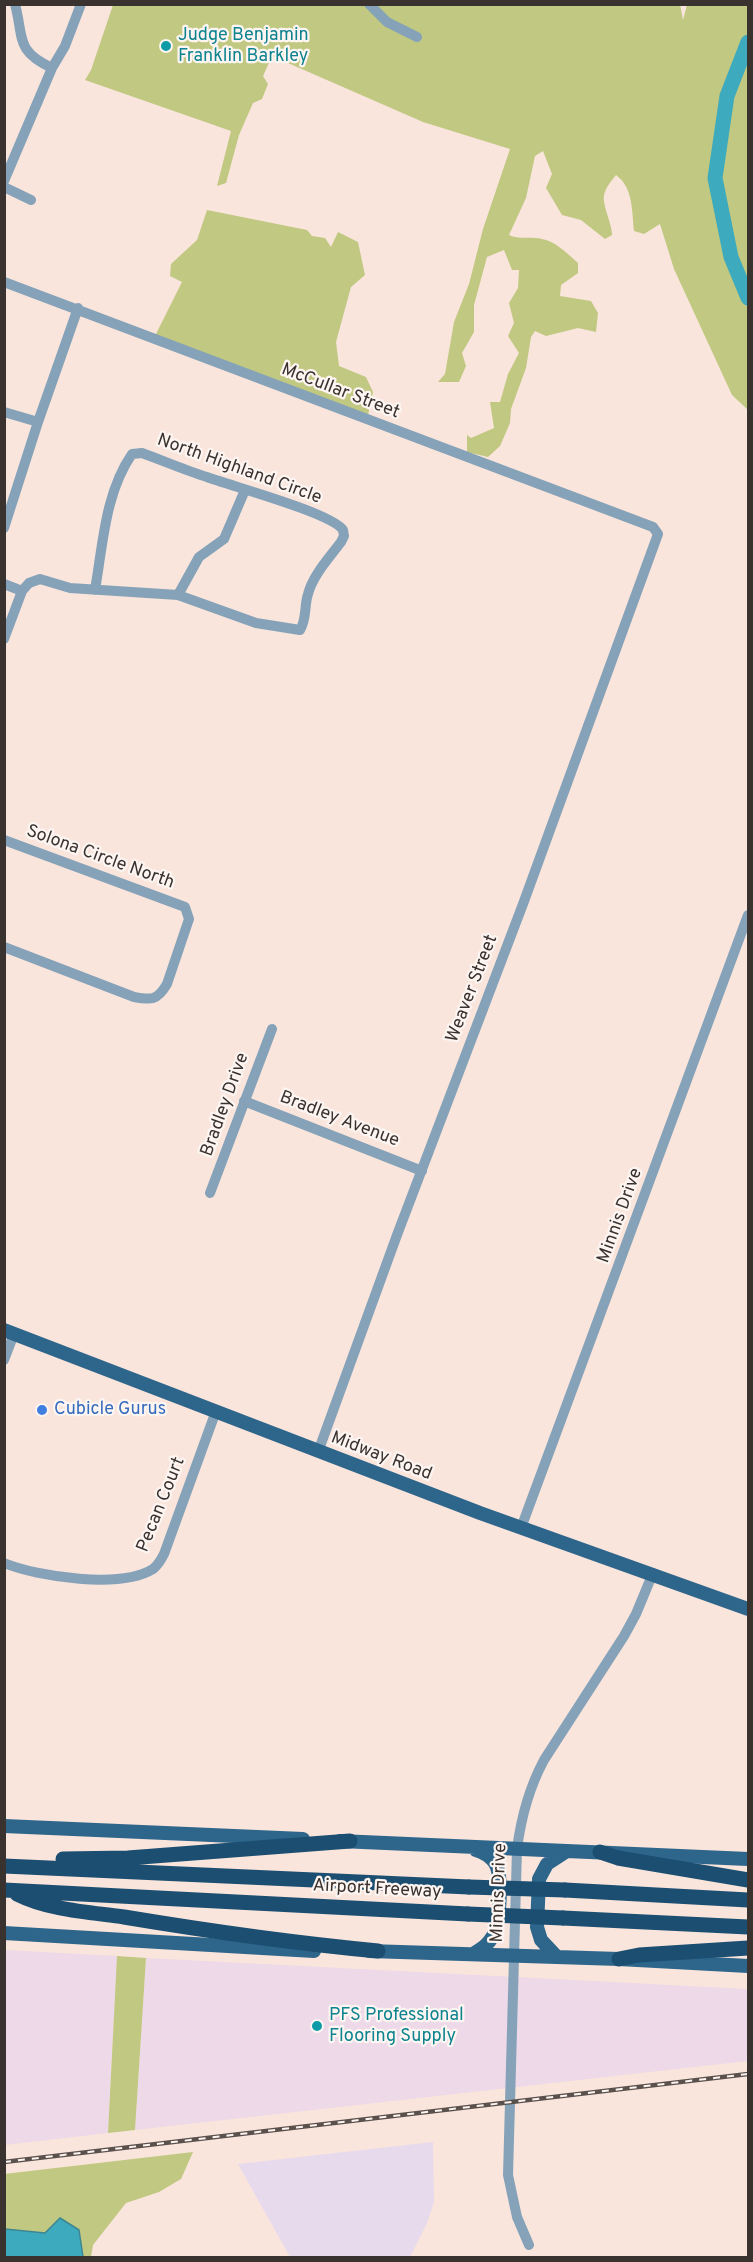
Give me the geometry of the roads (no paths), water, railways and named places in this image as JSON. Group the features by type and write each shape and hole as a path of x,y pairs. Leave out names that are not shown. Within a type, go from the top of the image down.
{"highway":[{"path":"4,1856 74,1859 128,1857 288,1848 350,1841"},
{"path":"600,1852 618,1858 748,1880"},
{"name":"Airport Freeway","path":"4,1866 748,1900"},
{"path":"7,1890 35,1903 57,1907 305,1943 378,1951"},
{"name":"Airport Freeway","path":"7,1890 748,1927"},
{"path":"620,1959 639,1954 748,1948"}],"main road":[{"name":"Midway Road","path":"9,1332 318,1452 748,1609"},
{"path":"4,1826 748,1859"},
{"path":"468,1846 490,1857 495,1863 500,1878 495,1934 487,1945 472,1954"},
{"path":"557,1957 541,1940 537,1927 539,1879 547,1864 567,1851"},
{"path":"4,1933 319,1951 620,1959 748,1966"}],"street":[{"path":"15,4 23,46 28,55 52,68"},
{"path":"4,181 52,68 65,46 81,4"},
{"path":"369,4 387,22 417,37"},
{"path":"4,187 31,200"},
{"name":"McCullar Street","path":"4,282 78,308 334,408 596,504 653,527 658,537"},
{"path":"4,528 78,308"},
{"path":"4,412 38,422"},
{"name":"North Highland Circle","path":"95,590 111,499 122,468 132,454 142,453 298,508 340,526 344,536 314,580 307,595 304,624 300,630 256,623 178,595"},
{"path":"4,639 22,591 29,583 40,579 70,588 178,595 199,557 224,539 246,490"},
{"name":"Weaver Street","path":"318,1452 658,537"},
{"path":"4,584 22,591"},
{"name":"Solona Circle North","path":"4,840 185,907 189,919 167,984 161,994 152,999 134,997 4,947"},
{"name":"Minnis Drive","path":"521,1528 748,915"},
{"name":"Bradley Drive","path":"210,1193 272,1029"},
{"name":"Bradley Avenue","path":"244,1101 422,1171"},
{"path":"4,1360 9,1332"},
{"name":"Pecan Court","path":"4,1563 48,1576 95,1580 140,1575 153,1569 164,1554 216,1411"},
{"name":"Minnis Drive","path":"529,2245 517,2217 508,2175 517,1849 520,1826 534,1779 624,1636 653,1573"}],"water":[{"path":"60,2218 79,2230 83,2257 5,2257 5,2229 45,2233"}],"waterway":[{"path":"748,42 727,96 715,178 731,257 748,298"}],"railway":[{"path":"4,2162 748,2074"}],"place":[{"name":"Judge Benjamin Franklin Barkley","path":"166,46"},
{"name":"Cubicle Gurus","path":"42,1410"},
{"name":"PFS Professional Flooring Supply","path":"317,2026"}]}
